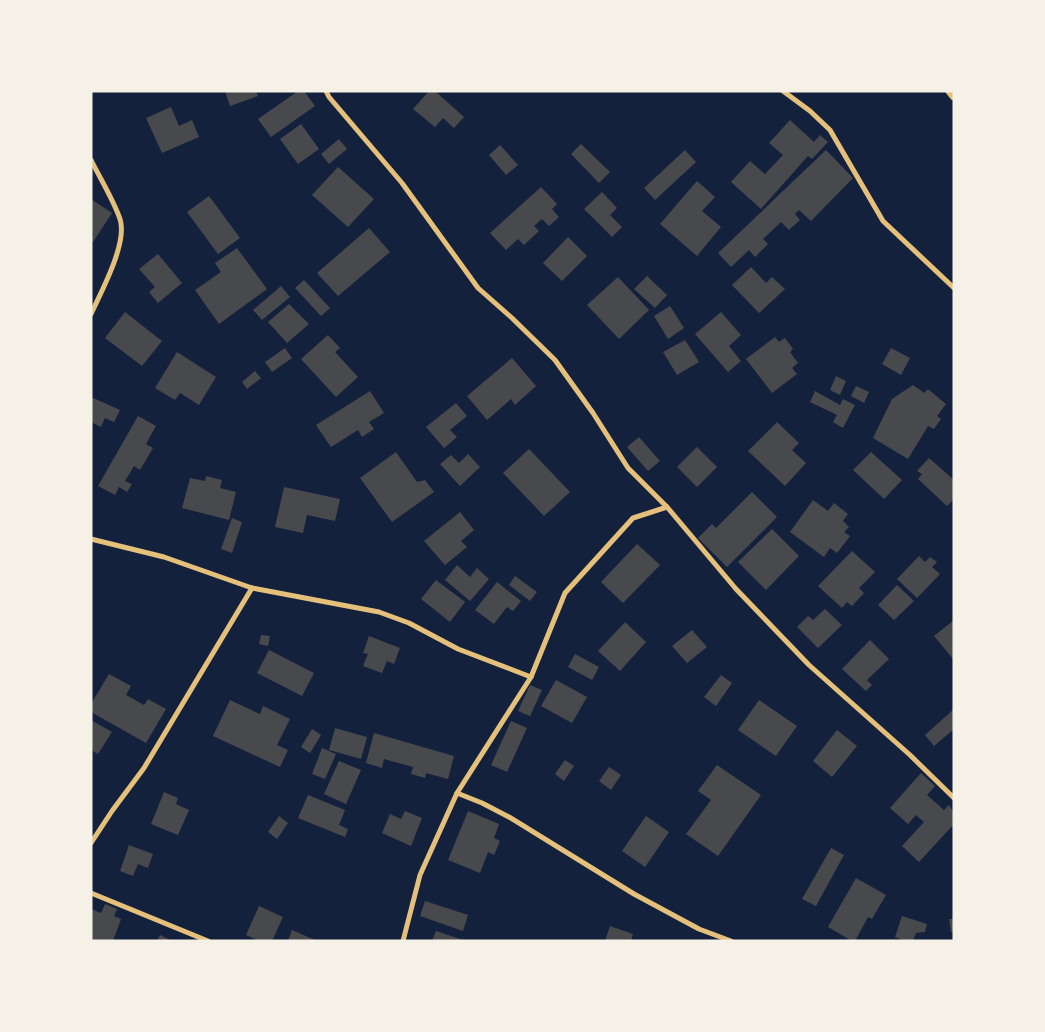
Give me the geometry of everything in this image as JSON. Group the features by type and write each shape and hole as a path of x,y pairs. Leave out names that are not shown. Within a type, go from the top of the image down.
{"street":[{"path":"326,91 329,97 402,183 478,288 555,360 593,413 628,468 667,507 736,589 809,665 910,755 954,798"},
{"path":"783,91 810,111 830,130 883,221 954,288"},
{"path":"950,91 954,96"},
{"path":"91,160 121,221 121,242 110,273 91,314"},
{"path":"403,941 420,875 458,793 531,677 565,592 633,518 667,507"},
{"path":"91,539 164,558 252,588 379,612 409,623 458,649 531,677"},
{"path":"91,843 112,810 144,768 252,588"},
{"path":"458,793 482,803 537,833 634,894 699,929 731,941"},
{"path":"91,893 208,941"}],"building":[{"path":"225,91 256,91 258,96 230,106"},
{"path":"298,91 304,91 315,106 271,137 258,119"},
{"path":"429,91 435,91 464,117 454,128 443,118 435,127 413,109"},
{"path":"171,107 179,126 192,120 199,137 162,153 146,118"},
{"path":"790,120 814,142 820,135 828,142 812,159 808,156 761,209 731,182 750,161 765,174 783,155 769,143"},
{"path":"301,124 319,149 298,164 280,139"},
{"path":"339,139 347,149 329,164 321,154"},
{"path":"581,144 610,172 599,183 571,154"},
{"path":"500,145 518,165 506,175 489,155"},
{"path":"685,150 696,162 655,200 644,188"},
{"path":"826,150 853,178 811,221 799,210 795,214 800,220 789,230 781,222 763,239 768,244 755,257 749,250 731,267 718,253"},
{"path":"338,167 374,199 348,227 312,195"},
{"path":"697,181 715,197 702,211 721,227 697,256 660,224"},
{"path":"541,187 557,204 552,209 559,217 549,226 542,219 534,226 539,231 524,245 518,239 506,250 490,233"},
{"path":"602,192 617,208 610,215 622,227 612,237 584,209"},
{"path":"209,196 240,238 218,254 187,212"},
{"path":"91,199 112,213 93,242 91,240"},
{"path":"369,228 390,252 338,296 317,273"},
{"path":"568,237 587,256 562,281 543,263"},
{"path":"237,248 267,289 219,324 195,290 221,272 215,263"},
{"path":"158,254 182,283 158,303 149,292 155,287 139,269"},
{"path":"751,267 766,283 772,277 785,289 759,313 732,285"},
{"path":"647,276 667,295 655,308 634,289"},
{"path":"618,277 649,310 619,339 587,305"},
{"path":"304,280 330,308 321,316 295,288"},
{"path":"281,286 290,297 262,320 253,310"},
{"path":"289,304 309,324 287,343 268,322"},
{"path":"670,306 684,328 668,339 654,316"},
{"path":"125,312 162,341 142,366 105,338"},
{"path":"721,312 741,335 729,346 741,361 728,372 695,334"},
{"path":"328,335 340,348 335,352 358,377 336,397 301,359"},
{"path":"775,337 779,342 785,338 793,349 790,352 798,363 792,368 797,374 772,393 746,359"},
{"path":"685,340 699,362 677,375 663,352"},
{"path":"285,348 292,358 272,372 265,362"},
{"path":"891,348 910,358 901,375 882,364"},
{"path":"177,352 216,377 199,405 180,393 175,400 155,388"},
{"path":"512,358 536,386 515,405 511,399 487,420 467,396"},
{"path":"255,371 261,378 247,389 242,382"},
{"path":"836,376 846,381 840,395 830,390"},
{"path":"913,385 924,393 928,389 946,404 937,416 941,419 934,429 928,426 908,459 873,438 892,399"},
{"path":"856,386 869,392 864,403 851,396"},
{"path":"370,391 384,413 369,422 374,429 362,437 358,430 331,447 316,425"},
{"path":"815,391 840,405 843,399 855,405 843,428 833,422 837,415 810,402"},
{"path":"91,397 120,410 114,422 105,418 101,427 91,422"},
{"path":"456,403 467,416 450,430 457,437 444,448 426,427"},
{"path":"138,416 156,426 146,444 153,448 140,470 134,466 125,481 132,484 127,492 119,487 115,495 98,486"},
{"path":"777,422 799,443 792,450 806,463 785,486 748,451"},
{"path":"639,437 660,461 648,471 627,447"},
{"path":"697,447 717,467 697,487 677,467"},
{"path":"529,449 570,492 544,516 503,473"},
{"path":"396,452 417,482 425,480 434,492 392,522 360,478"},
{"path":"871,452 902,480 884,499 853,470"},
{"path":"468,454 480,467 460,486 440,464 451,455 459,463"},
{"path":"929,458 954,480 954,499 947,506 918,479 922,474 917,471"},
{"path":"206,476 222,480 220,488 236,492 229,520 182,508 190,478 205,481"},
{"path":"284,487 340,499 335,521 307,515 303,533 275,527"},
{"path":"752,492 777,517 727,567 698,538 712,524 716,528"},
{"path":"813,500 828,511 834,503 848,514 843,521 849,527 844,532 850,536 837,553 830,548 824,557 790,532"},
{"path":"460,512 474,530 461,541 467,547 445,565 424,541"},
{"path":"232,518 242,522 232,553 221,549"},
{"path":"772,529 799,556 766,590 738,562"},
{"path":"637,544 660,565 623,603 601,582"},
{"path":"852,551 875,572 859,588 864,593 852,606 847,602 842,608 818,586"},
{"path":"919,556 925,562 930,557 937,562 932,567 940,574 917,598 897,579"},
{"path":"457,565 470,577 477,568 489,579 470,601 445,580"},
{"path":"515,576 537,592 530,601 509,585"},
{"path":"436,580 465,602 450,622 421,599"},
{"path":"497,582 521,601 513,611 507,607 494,624 475,610"},
{"path":"897,585 914,601 894,620 878,605"},
{"path":"825,609 842,625 818,648 797,627 808,616 813,620"},
{"path":"954,620 954,660 934,636"},
{"path":"625,622 646,642 620,671 598,651"},
{"path":"692,630 707,647 687,663 672,646"},
{"path":"261,635 270,636 268,646 259,644"},
{"path":"369,636 400,648 394,664 387,661 382,673 363,666 368,654 363,653"},
{"path":"870,640 889,659 867,680 872,685 866,691 842,669"},
{"path":"269,650 314,673 302,696 257,673"},
{"path":"575,654 599,667 592,680 568,667"},
{"path":"109,674 131,686 126,695 144,705 148,699 166,709 146,743 91,712 91,704"},
{"path":"721,675 732,683 716,706 704,697"},
{"path":"556,680 587,697 572,723 541,706"},
{"path":"530,685 542,690 530,716 518,711"},
{"path":"230,700 260,714 263,706 290,719 277,745 288,750 280,767 213,736"},
{"path":"759,700 797,726 776,756 738,730"},
{"path":"954,709 954,729 934,746 925,735"},
{"path":"91,720 112,732 98,754 91,750"},
{"path":"511,721 527,728 507,772 491,765"},
{"path":"335,728 367,737 361,759 329,750"},
{"path":"312,729 321,735 310,753 301,747"},
{"path":"837,730 857,746 832,777 813,761"},
{"path":"374,733 454,756 448,779 426,773 425,778 411,774 413,767 384,759 382,768 366,763"},
{"path":"322,748 336,754 325,779 312,774"},
{"path":"565,760 574,766 564,781 555,774"},
{"path":"339,761 361,770 346,804 324,794"},
{"path":"717,765 761,795 718,856 686,834 711,800 698,791"},
{"path":"609,767 621,775 611,790 599,781"},
{"path":"921,773 935,786 927,795 944,810 949,805 954,813 954,824 919,862 902,846 924,822 916,815 908,824 890,808"},
{"path":"164,792 178,798 176,804 189,810 178,835 151,824"},
{"path":"308,795 345,810 339,825 348,829 345,837 298,818"},
{"path":"405,811 422,818 411,846 382,833 390,814 401,819"},
{"path":"468,811 499,824 494,838 500,841 494,855 488,852 480,873 448,860"},
{"path":"279,816 288,823 277,839 268,832"},
{"path":"646,816 669,832 645,867 622,851"},
{"path":"129,845 153,854 148,868 138,864 133,876 120,871"},
{"path":"831,848 844,855 816,906 802,899"},
{"path":"856,878 886,895 872,919 868,917 855,941 852,941 828,927"},
{"path":"425,901 468,915 463,931 420,916"},
{"path":"105,904 117,909 114,916 121,919 113,941 91,941 91,909 101,913"},
{"path":"259,906 283,917 272,941 259,941 246,935"},
{"path":"902,916 927,924 925,932 916,933 913,941 905,941 895,937"},
{"path":"949,919 954,919 954,932 951,932"},
{"path":"610,926 633,934 631,941 605,941"},
{"path":"292,930 317,941 288,941"},
{"path":"436,931 463,940 463,941 432,941"},
{"path":"160,935 172,941 157,941"}]}
